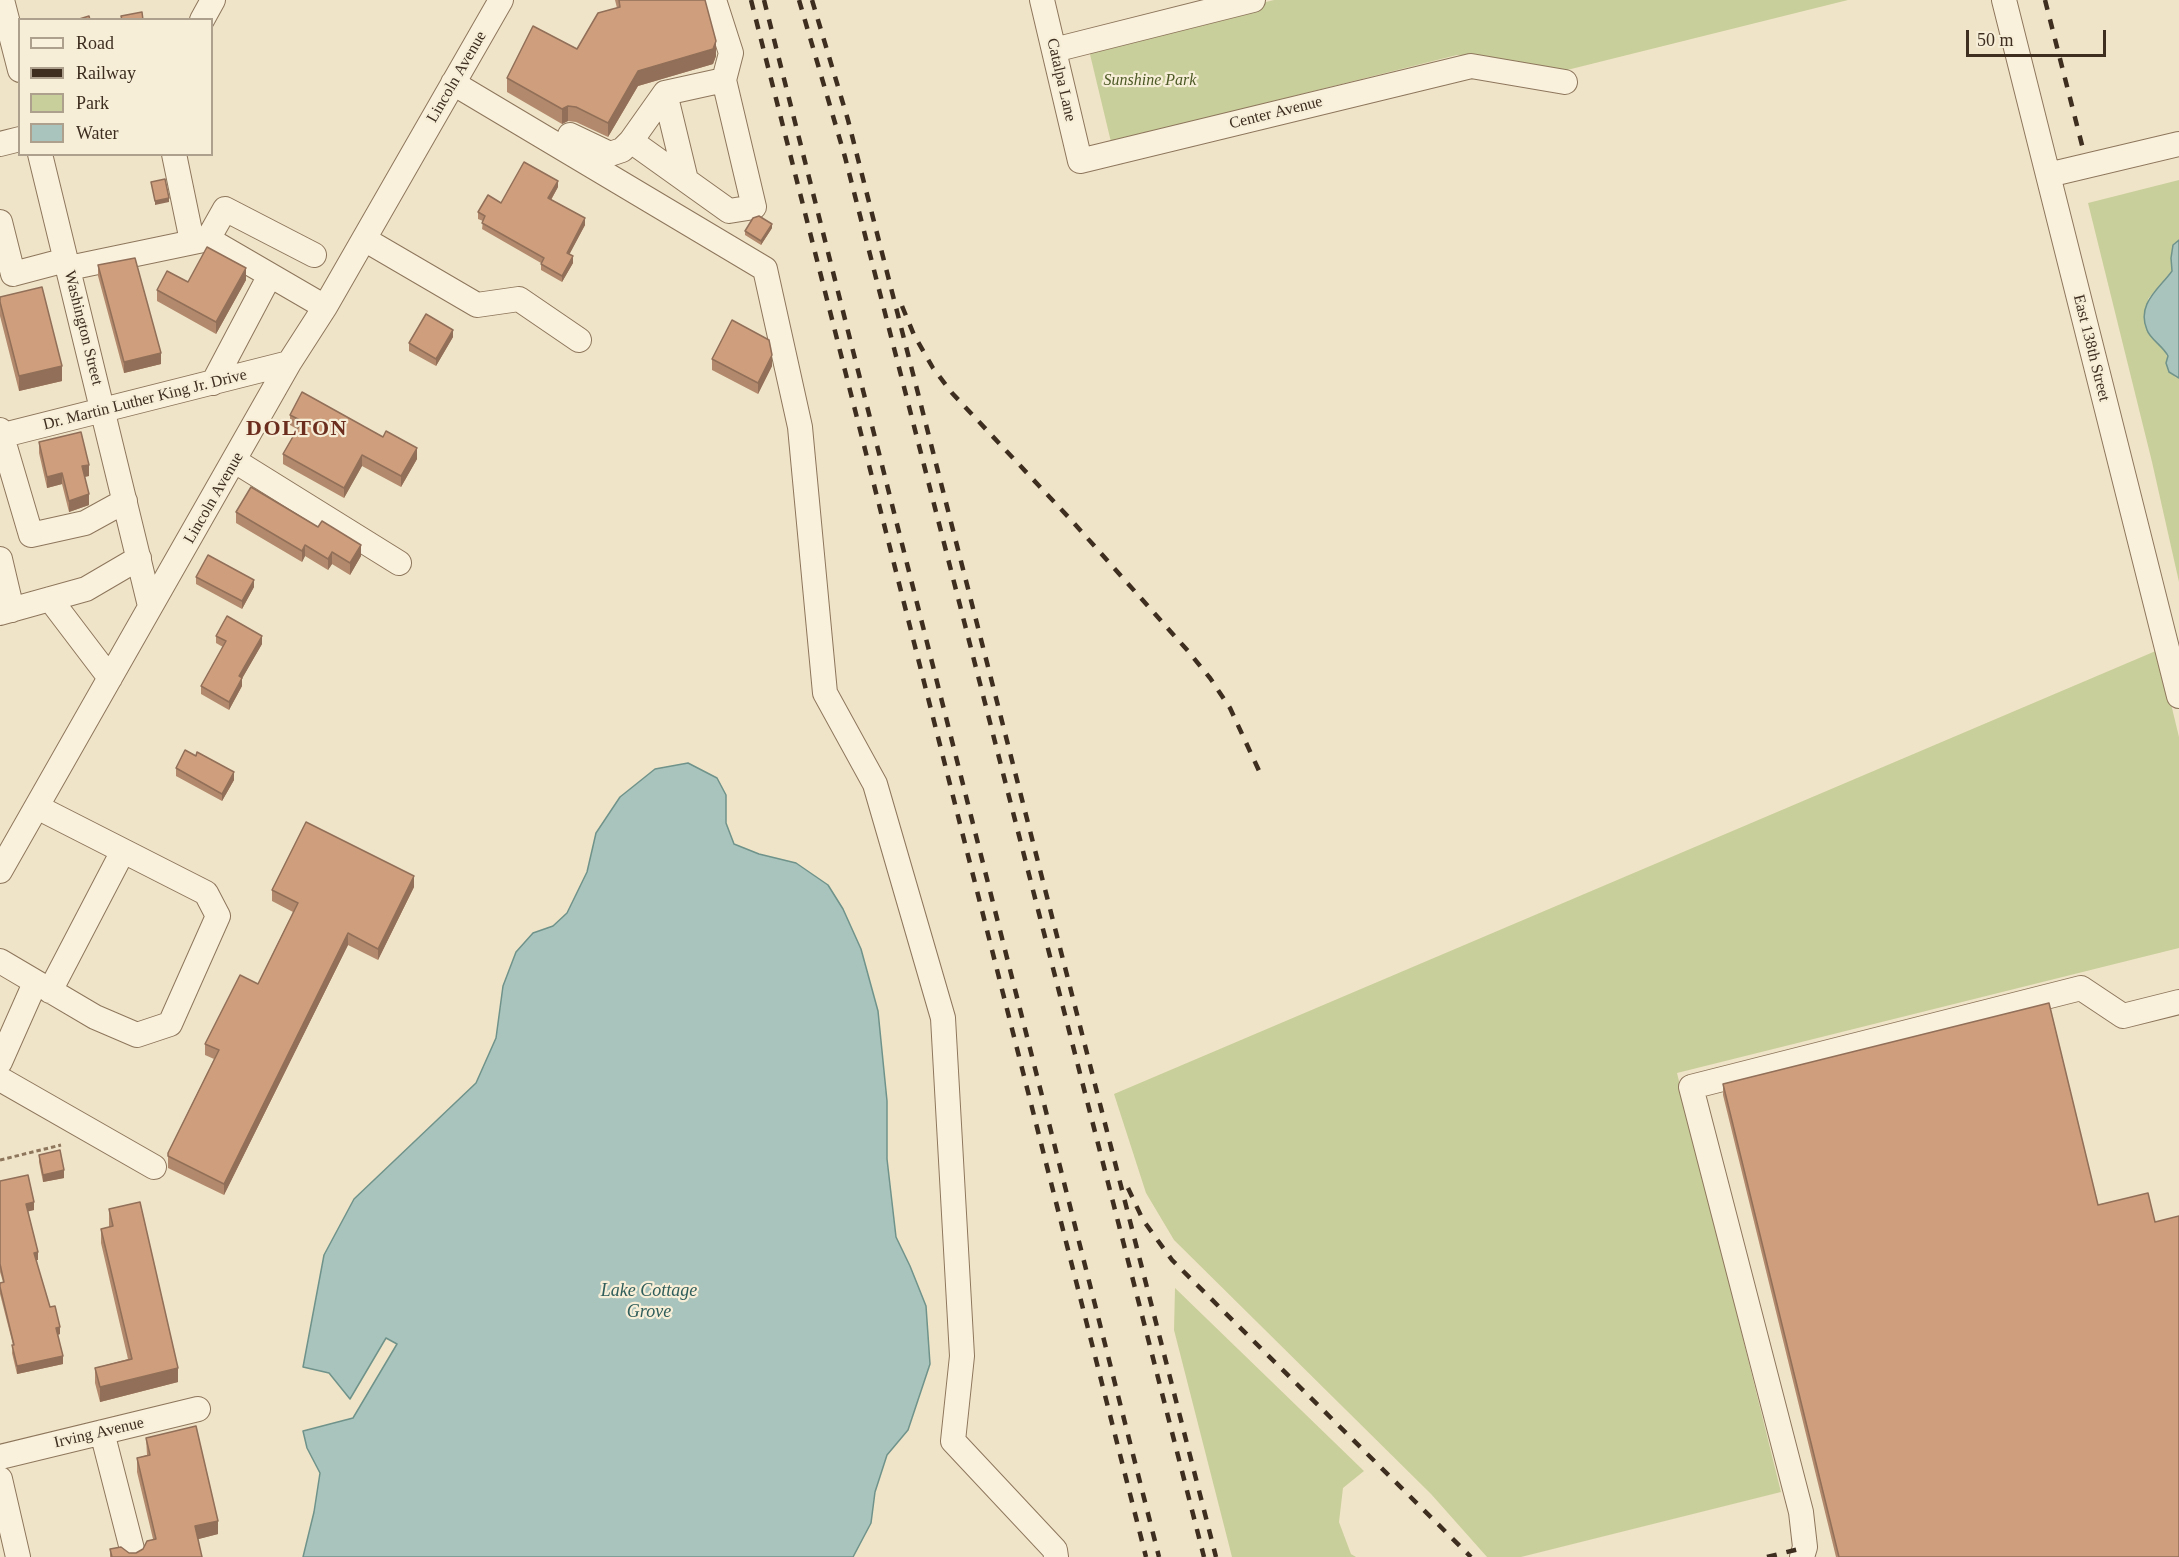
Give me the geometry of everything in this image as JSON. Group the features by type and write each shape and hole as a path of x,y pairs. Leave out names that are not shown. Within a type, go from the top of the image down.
{"street":[{"path":"2,0 18,62"},
{"path":"203,18 213,0"},
{"name":"Lincoln Avenue","path":"0,871 9,844 37,807 289,363 325,307 501,0"},
{"path":"631,141 729,211 754,207 724,80 731,53 714,0"},
{"name":"Catalpa Lane","path":"1042,0 1080,160"},
{"path":"1054,50 1253,0"},
{"name":"East 138th Street","path":"2004,0 2179,696"},
{"name":"Center Avenue","path":"1080,160 1471,66 1565,82"},
{"path":"457,77 610,154 622,150 631,141 665,93 724,80"},
{"path":"457,77 765,269 800,427 825,693 874,784 943,1018 962,1356 953,1441 1055,1550 1056,1557"},
{"path":"665,93 686,180"},
{"path":"0,144 18,140"},
{"path":"2048,175 2179,144"},
{"name":"Washington Street","path":"40,156 150,606"},
{"path":"175,156 200,240"},
{"path":"200,240 225,209 314,255"},
{"path":"0,222 6,275 200,240 270,275 325,307"},
{"path":"364,239 477,305 519,298 579,340"},
{"path":"213,382 270,275"},
{"name":"Dr. Martin Luther King Jr. Drive","path":"0,434 289,363"},
{"path":"0,434 31,535 85,523 125,501"},
{"path":"235,461 399,563"},
{"path":"0,559 6,612 86,589 139,558"},
{"path":"50,599 110,678"},
{"path":"0,961 95,1017 137,1035 170,1023 218,916 206,893 37,807"},
{"path":"0,1062 123,851"},
{"path":"1802,1557 1805,1547 1801,1512 1691,1088 2081,988 2122,1016 2179,1002"},
{"path":"0,1079 154,1167"},
{"name":"Irving Avenue","path":"0,1456 198,1409"},
{"path":"102,1432 133,1553"},
{"path":"0,1479 5,1523 18,1557"}],"path":[{"path":"0,1160 61,1145"}],"green space":[{"name":"Sunshine Park","path":"1274,0 1848,0 1531,79 1483,58 1457,55 1111,142 1088,46"},
{"path":"2179,180 2179,240 2173,246 2172,270 2148,299 2154,339 2163,346 2175,377 2179,378 2179,582 2088,203"},
{"path":"2158,650 2179,737 2179,948 1677,1073 1781,1492 1521,1557 1487,1557 1431,1494 1174,1240 1146,1193 1114,1094"},
{"path":"1175,1288 1364,1471 1343,1488 1339,1522 1351,1554 1356,1557 1232,1557 1174,1330"}],"water":[{"path":"2179,240 2179,378 2169,372 2166,363 2168,356 2149,333 2144,321 2144,312 2150,298 2172,271 2173,245"},
{"name":"Lake Cottage Grove","path":"688,763 717,778 726,795 726,823 734,844 759,854 796,863 828,885 843,909 861,949 878,1011 887,1101 887,1159 896,1237 926,1306 930,1364 908,1430 887,1455 875,1492 871,1523 853,1557 303,1557 314,1512 320,1473 307,1448 303,1431 353,1418 397,1344 386,1338 350,1399 329,1373 303,1367 324,1255 354,1199 476,1083 496,1038 503,986 516,952 533,933 553,926 567,913 587,872 596,833 620,797 655,769"}],"building":[{"path":"619,0 705,0 716,41 713,49 638,71 608,123 576,107 568,106 562,109 507,78 533,26 577,49 598,13 620,7"},
{"path":"142,12 143,18 122,18 121,16"},
{"path":"524,162 558,181 548,198 585,218 567,253 573,256 562,276 541,264 544,258 482,223 485,216 478,212 488,195 501,203"},
{"path":"165,179 169,198 155,201 151,182"},
{"path":"759,216 772,224 761,241 745,231 753,218"},
{"path":"207,247 246,268 216,322 157,290 167,271 188,282"},
{"path":"135,258 161,353 124,362 98,265"},
{"path":"42,287 62,366 19,376 0,297"},
{"path":"426,314 453,330 436,359 409,343"},
{"path":"732,320 769,340 772,355 758,383 712,359"},
{"path":"302,392 383,437 386,431 417,448 401,476 362,455 344,488 283,454 302,421 290,415"},
{"path":"81,432 89,465 82,466 89,494 69,501 62,473 47,477 39,442"},
{"path":"251,487 318,527 322,521 361,545 350,563 332,552 328,559 305,545 302,551 236,512"},
{"path":"208,555 254,580 242,601 196,577"},
{"path":"227,616 262,636 239,676 242,678 229,702 201,686 226,641 216,636"},
{"path":"185,750 196,756 197,752 234,772 222,794 176,768"},
{"path":"306,822 414,876 378,949 348,933 224,1184 168,1156 168,1153 219,1050 205,1044 240,975 258,984 298,903 272,890"},
{"path":"2049,1003 2098,1205 2148,1193 2155,1222 2179,1216 2179,1557 1839,1557 1723,1084"},
{"path":"60,1150 64,1170 43,1175 39,1155"},
{"path":"28,1175 34,1202 26,1204 38,1252 34,1253 50,1307 55,1306 60,1327 56,1328 63,1356 17,1366 0,1287 0,1283 4,1282 0,1264 0,1181"},
{"path":"140,1202 178,1368 100,1387 95,1368 132,1359 101,1229 113,1226 109,1209"},
{"path":"196,1426 218,1521 195,1526 202,1557 112,1557 110,1549 121,1547 129,1553 136,1553 143,1549 147,1541 156,1539 137,1458 150,1455 146,1438"}],"railway":[{"path":"751,0 1146,1557"},
{"path":"764,0 1159,1557"},
{"path":"799,0 845,157 1204,1557"},
{"path":"812,0 848,120 1216,1557"},
{"path":"2045,0 2083,149"},
{"path":"902,306 914,335 933,368 952,393 1073,522 1210,678 1230,708 1261,775"},
{"path":"1128,1188 1143,1220 1172,1260 1471,1557"},
{"path":"1767,1557 1799,1549"}],"district":[{"name":"DOLTON","path":"297,429"}]}
